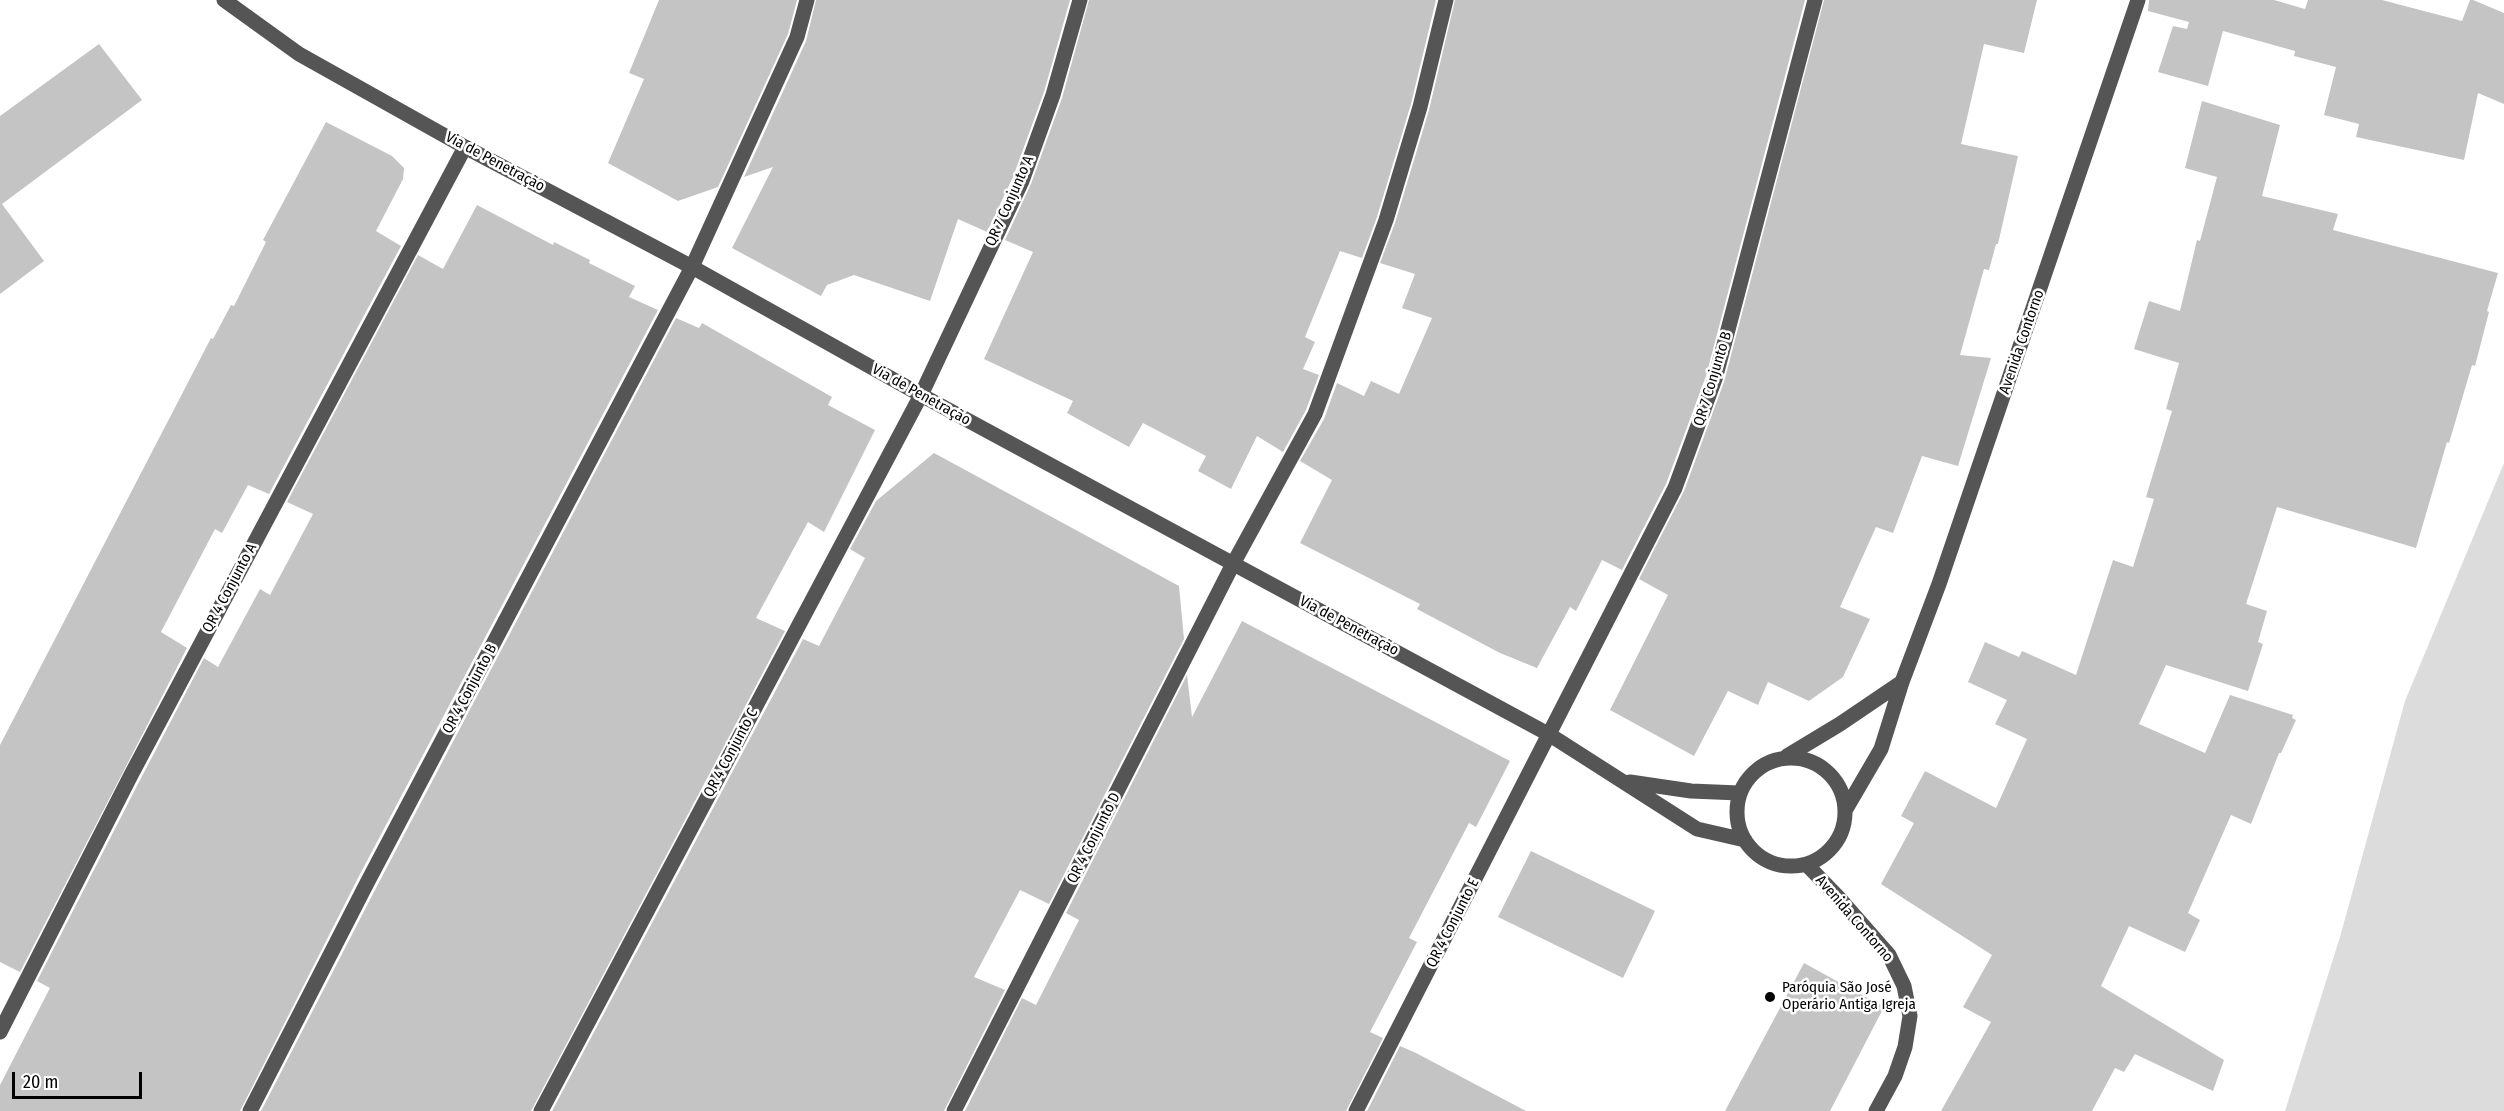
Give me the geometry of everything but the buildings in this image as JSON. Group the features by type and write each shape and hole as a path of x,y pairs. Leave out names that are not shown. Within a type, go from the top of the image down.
{"street":[{"name":"Via de Penetração","path":"224,0 299,54 465,147 692,267 921,395 1550,735 1697,829 1745,840"},
{"path":"692,267 797,37 807,0"},
{"name":"QR 7 Conjunto A","path":"921,395 1022,181 1053,95 1080,0"},
{"path":"1233,564 1315,414 1347,332 1386,220 1420,107 1446,0"},
{"name":"QR 7 Conjunto B","path":"1550,735 1675,488 1696,436 1715,379 1815,0"},
{"name":"Avenida Contorno","path":"1846,809 1881,749 1902,682 1943,573 2138,0"},
{"name":"QR 4 Conjunto A","path":"0,1032 131,775 465,147"},
{"name":"QR 4 Conjunto B","path":"250,1111 367,882 692,267"},
{"name":"QR 4 Conjunto C","path":"541,1111 921,395"},
{"name":"QR 4 Conjunto D","path":"954,1111 1233,564"},
{"path":"1787,756 1815,762 1838,781 1846,809 1842,833 1828,853 1807,865 1782,866 1761,858 1745,840 1736,818 1739,793 1750,775 1767,762 1787,756 1902,682"},
{"name":"QR 4 Conjunto E","path":"1356,1111 1550,735"},
{"name":"Via de Penetração","path":"1624,781 1691,791 1739,793"},
{"name":"Avenida Contorno","path":"1807,865 1889,955 1904,986 1910,1016 1905,1047 1895,1076 1876,1111"}],"shaded area":[{"path":"2504,463 2504,1111 2285,1111 2340,937 2405,701"}],"place":[{"name":"Paróquia São José Operário Antiga Igreja","path":"1770,997"}]}
